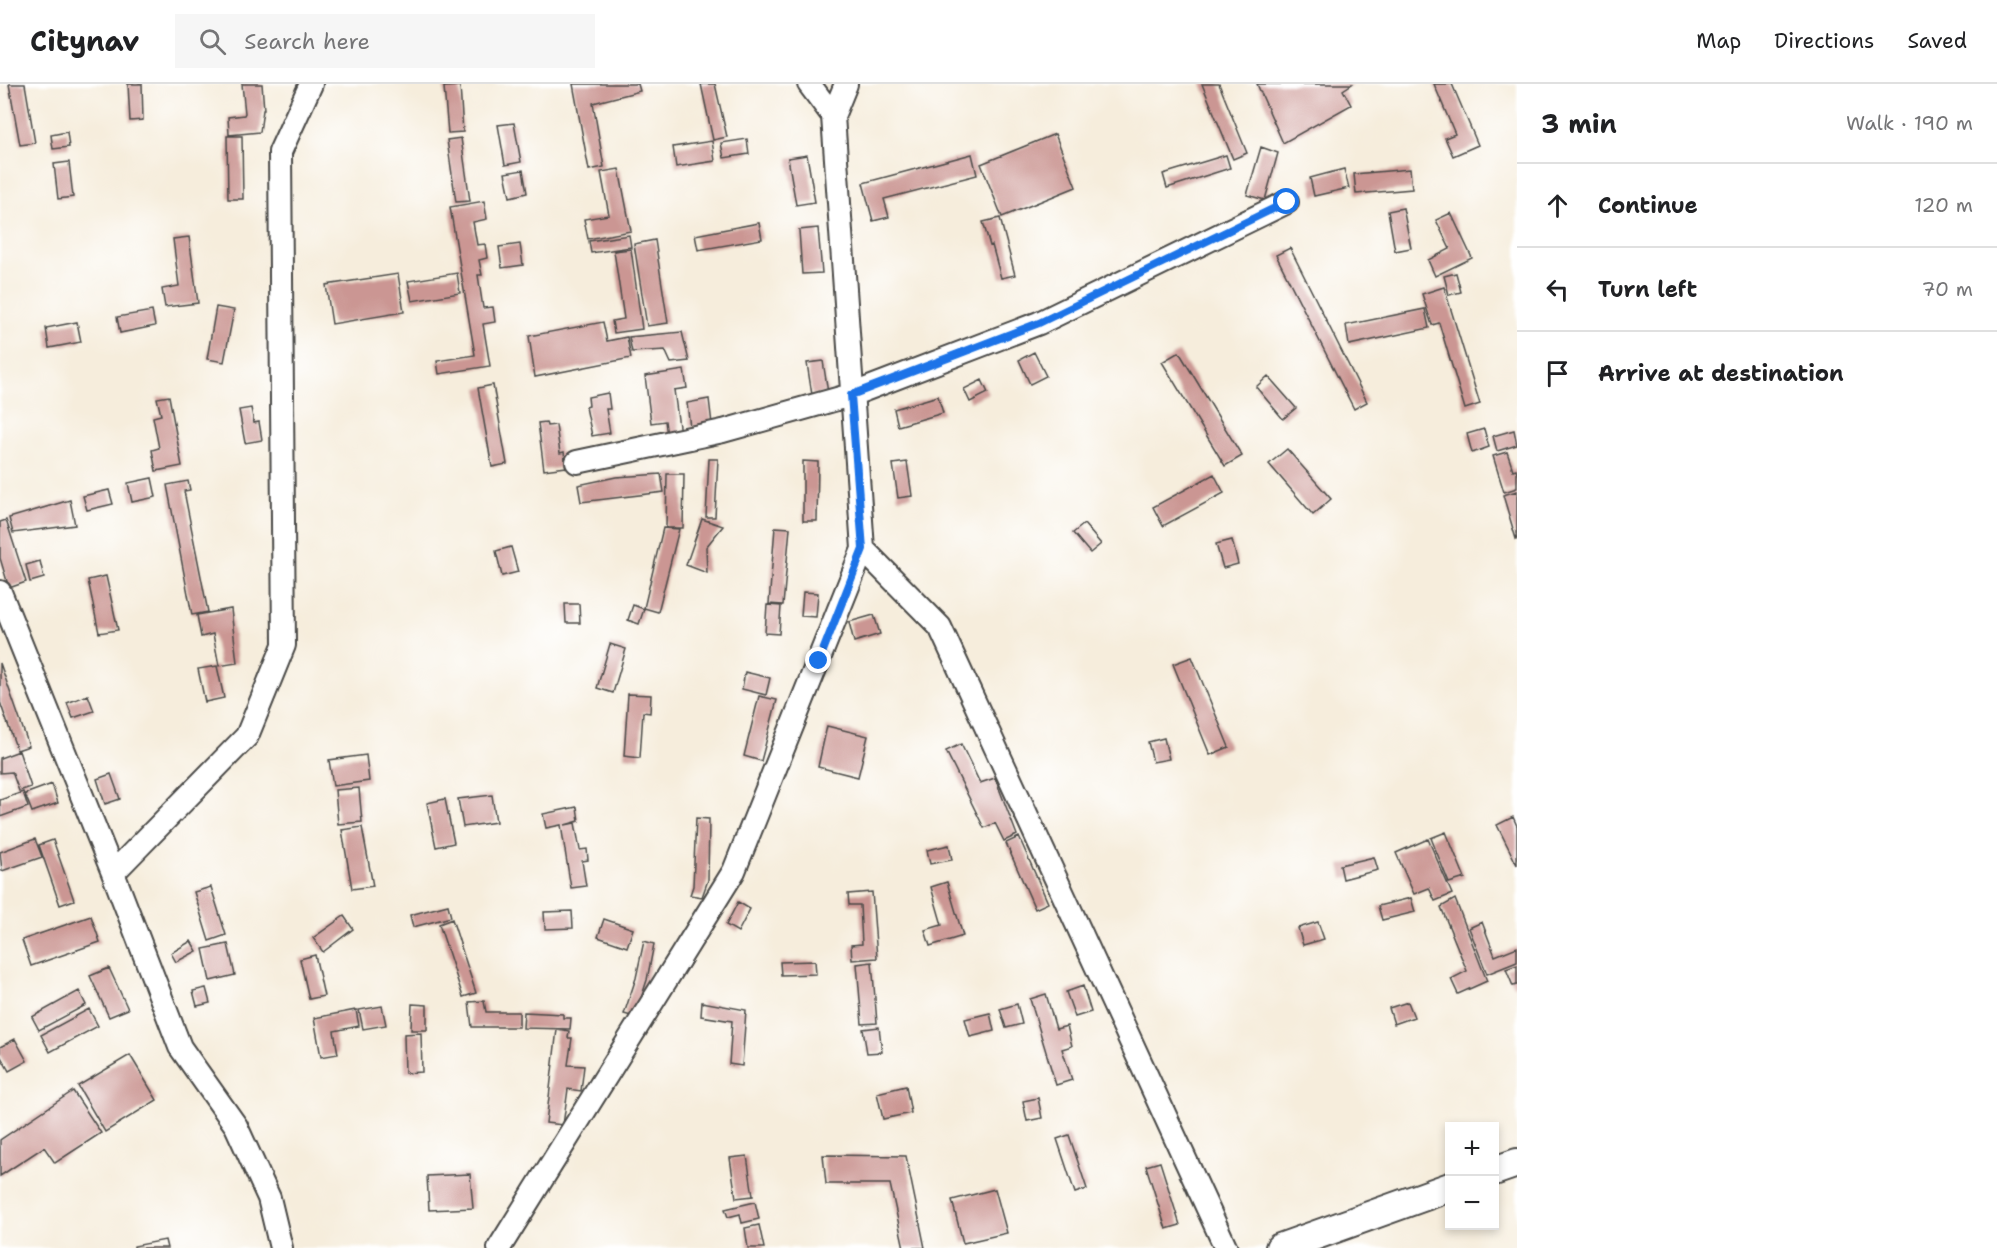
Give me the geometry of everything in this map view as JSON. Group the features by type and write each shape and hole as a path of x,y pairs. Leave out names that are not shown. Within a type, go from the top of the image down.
{"street":[{"path":"113,873 247,736 284,645 280,152 311,84"},
{"path":"809,84 833,116"},
{"path":"500,1248 734,871 863,549 833,116 846,84"},
{"path":"577,462 723,431 851,395 1039,323 1287,202"},
{"path":"863,549 940,627 1226,1248"},
{"path":"0,592 180,1047 236,1126 269,1198 281,1248"},
{"path":"1499,1169 1517,1163"},
{"path":"1280,1248 1445,1188"}],"building":[{"path":"9,84 25,84 35,143 20,145"},
{"path":"128,84 142,84 143,120 130,121"},
{"path":"242,84 262,84 264,110 260,132 229,135 228,117 245,113"},
{"path":"573,84 638,84 640,91 593,103 604,167 589,170"},
{"path":"701,84 715,84 727,137 713,140"},
{"path":"1202,84 1219,84 1247,153 1233,159"},
{"path":"1257,84 1352,84 1343,90 1351,105 1283,143"},
{"path":"1434,84 1452,84 1478,145 1453,156 1445,138 1455,134"},
{"path":"460,86 463,132 448,133 444,87"},
{"path":"514,123 521,162 505,165 498,125"},
{"path":"67,132 69,147 53,149 51,135"},
{"path":"1055,134 1076,187 1002,217 981,164"},
{"path":"227,136 242,136 243,199 228,199"},
{"path":"461,138 470,201 456,202 447,140"},
{"path":"747,139 749,154 724,158 721,143"},
{"path":"712,141 715,161 676,167 673,147"},
{"path":"1261,147 1278,153 1265,200 1247,195"},
{"path":"972,154 977,175 884,199 889,217 873,221 863,183"},
{"path":"807,155 815,202 796,205 788,158"},
{"path":"1226,155 1230,168 1167,188 1163,174"},
{"path":"69,162 73,197 58,199 54,164"},
{"path":"619,169 631,231 588,239 584,219 609,215 601,172"},
{"path":"1344,169 1349,188 1314,196 1310,178"},
{"path":"1410,169 1412,189 1356,194 1354,174"},
{"path":"523,170 527,193 510,197 505,173"},
{"path":"484,201 487,219 473,222 477,245 485,244 487,258 479,260 482,275 478,275 483,308 493,307 495,322 483,324 490,366 439,374 437,361 475,355 450,207"},
{"path":"1403,208 1411,248 1395,251 1388,211"},
{"path":"1451,213 1472,258 1435,276 1428,260 1450,249 1436,220"},
{"path":"1000,218 1015,275 1001,278 983,222"},
{"path":"759,223 762,239 698,250 695,235"},
{"path":"818,228 822,273 802,274 799,230"},
{"path":"629,235 631,247 591,253 589,241"},
{"path":"189,237 198,303 165,307 162,289 179,286 173,239"},
{"path":"655,240 668,323 647,326 634,244"},
{"path":"520,244 523,265 502,268 499,247"},
{"path":"1290,248 1367,402 1354,409 1276,255"},
{"path":"631,249 642,329 614,333 612,321 624,319 614,251"},
{"path":"457,273 460,293 412,301 408,281"},
{"path":"1456,273 1461,292 1449,295 1444,276"},
{"path":"398,274 404,312 332,324 326,285"},
{"path":"1444,287 1480,404 1465,409 1439,323 1432,325 1422,294"},
{"path":"216,307 234,310 224,362 207,359"},
{"path":"1425,309 1429,328 1349,345 1346,325"},
{"path":"152,311 155,326 120,333 117,317"},
{"path":"77,322 81,342 49,348 46,328"},
{"path":"603,322 607,341 627,337 631,358 535,377 529,336"},
{"path":"682,332 689,361 671,363 665,350 632,352 629,337"},
{"path":"1034,352 1046,376 1030,384 1019,360"},
{"path":"1179,352 1242,456 1225,466 1162,362"},
{"path":"823,361 828,393 812,395 807,363"},
{"path":"684,370 687,388 674,390 680,434 667,436 665,421 651,423 645,376"},
{"path":"1268,376 1296,408 1283,419 1256,387"},
{"path":"982,380 988,393 970,402 964,389"},
{"path":"493,385 507,464 492,467 478,388"},
{"path":"608,393 610,409 606,409 610,433 592,436 586,407 589,406 588,397"},
{"path":"169,396 182,466 156,471 152,450 159,448 153,417 161,415 157,398"},
{"path":"938,396 943,413 898,426 894,409"},
{"path":"709,399 712,424 690,427 687,403"},
{"path":"251,408 254,423 259,422 262,440 245,443 239,410"},
{"path":"546,422 547,426 556,425 560,453 564,452 566,467 544,470 538,423"},
{"path":"1484,429 1489,447 1472,453 1467,434"},
{"path":"1514,430 1517,445 1497,451 1493,436"},
{"path":"1287,449 1331,499 1313,515 1269,464"},
{"path":"1507,452 1513,470 1516,469 1517,472 1517,488 1504,492 1493,456"},
{"path":"709,459 718,459 715,517 706,517"},
{"path":"803,461 818,462 817,521 803,521"},
{"path":"907,462 912,496 898,498 893,464"},
{"path":"661,474 664,492 581,502 578,485 616,477"},
{"path":"667,474 684,474 683,528 666,528"},
{"path":"1214,474 1224,493 1163,526 1153,507"},
{"path":"152,478 156,497 132,502 128,483"},
{"path":"188,481 190,490 184,491 208,612 192,615 167,485"},
{"path":"109,490 113,504 87,510 83,496"},
{"path":"1517,491 1517,538 1516,539 1503,495"},
{"path":"70,500 75,525 13,533 9,518"},
{"path":"702,519 723,526 706,547 707,573 686,565"},
{"path":"6,520 26,582 9,588 0,558 0,522"},
{"path":"1084,524 1101,544 1090,553 1073,533"},
{"path":"775,527 790,528 783,605 769,604"},
{"path":"663,528 679,529 658,612 644,608"},
{"path":"1232,540 1238,564 1223,568 1216,544"},
{"path":"511,547 518,572 502,576 496,551"},
{"path":"40,561 44,578 30,582 26,565"},
{"path":"106,576 118,630 99,633 88,580"},
{"path":"803,592 818,593 816,617 801,616"},
{"path":"565,604 579,604 580,623 566,623"},
{"path":"633,605 644,609 639,624 628,620"},
{"path":"767,605 781,606 779,634 765,633"},
{"path":"231,609 237,663 219,666 213,634 201,637 197,615"},
{"path":"874,615 880,634 854,642 849,622"},
{"path":"610,644 626,649 613,693 597,688"},
{"path":"1192,657 1229,747 1210,755 1173,664"},
{"path":"0,663 29,746 17,750 0,702"},
{"path":"217,666 224,698 205,702 198,669"},
{"path":"745,672 770,678 766,695 742,689"},
{"path":"628,694 651,695 650,713 643,712 640,758 624,756"},
{"path":"88,695 94,711 73,718 67,703"},
{"path":"759,696 777,700 761,761 744,756"},
{"path":"827,726 868,736 858,777 818,767"},
{"path":"1164,738 1169,759 1153,762 1148,742"},
{"path":"961,744 980,783 995,778 1017,835 1004,841 995,823 984,828 946,751"},
{"path":"19,751 31,787 19,791 12,772 0,773 0,758"},
{"path":"366,755 369,781 333,786 329,760"},
{"path":"111,774 120,799 105,804 97,779"},
{"path":"52,784 58,803 32,812 25,794"},
{"path":"359,788 362,822 338,824 335,790"},
{"path":"23,792 28,807 0,817 0,800"},
{"path":"492,795 496,822 463,827 458,799"},
{"path":"445,799 454,843 436,847 427,803"},
{"path":"577,807 579,821 565,825 575,823 580,850 587,849 588,860 582,861 586,886 571,888 561,825 546,828 543,814"},
{"path":"1513,817 1517,826 1517,865 1497,825"},
{"path":"696,818 709,819 708,880 702,897 690,895 693,886"},
{"path":"362,827 373,886 352,889 342,830"},
{"path":"1446,832 1465,878 1449,883 1431,838"},
{"path":"1019,837 1048,903 1035,909 1006,843"},
{"path":"35,839 42,857 2,871 0,852"},
{"path":"1428,839 1452,894 1435,901 1429,888 1414,894 1396,853"},
{"path":"53,840 74,900 60,905 39,845"},
{"path":"949,845 952,860 930,864 927,850"},
{"path":"1374,857 1378,870 1343,879 1340,865"},
{"path":"947,882 963,936 930,946 925,930 942,925 931,887"},
{"path":"211,887 226,935 209,941 194,892"},
{"path":"872,892 877,958 852,960 851,945 862,944 860,905 849,905 848,894"},
{"path":"1411,898 1415,912 1382,920 1378,906"},
{"path":"1455,899 1487,981 1458,994 1451,979 1467,971 1441,907"},
{"path":"738,902 750,909 738,932 726,925"},
{"path":"448,905 451,917 413,927 410,915"},
{"path":"572,911 573,928 545,929 544,912"},
{"path":"91,916 100,942 31,966 22,940"},
{"path":"344,916 353,929 323,952 313,938"},
{"path":"452,919 476,993 463,997 439,924"},
{"path":"604,919 633,929 627,947 598,937"},
{"path":"1318,922 1324,939 1303,945 1298,928"},
{"path":"1482,922 1495,956 1517,947 1517,962 1487,974 1469,928"},
{"path":"191,941 197,951 176,962 171,953"},
{"path":"644,941 654,944 647,980 635,1017 624,1014 636,978"},
{"path":"228,944 235,975 210,981 203,949"},
{"path":"315,955 324,996 309,999 300,959"},
{"path":"815,961 816,974 781,975 780,962"},
{"path":"872,962 877,1023 862,1024 857,964"},
{"path":"1517,965 1517,985 1513,986 1506,969"},
{"path":"109,968 128,1009 109,1017 90,976"},
{"path":"1083,986 1091,1012 1075,1017 1066,992"},
{"path":"206,988 210,1003 197,1006 193,991"},
{"path":"79,991 86,1005 39,1030 32,1017"},
{"path":"1046,994 1056,1029 1067,1026 1072,1046 1062,1049 1072,1080 1056,1085 1030,999"},
{"path":"484,1001 486,1012 519,1012 519,1027 472,1027 469,1002"},
{"path":"702,1002 746,1010 742,1066 729,1064 732,1021 701,1016"},
{"path":"1408,1002 1414,1017 1394,1024 1389,1008"},
{"path":"412,1004 427,1005 427,1030 411,1030"},
{"path":"1017,1004 1022,1024 1006,1028 1000,1009"},
{"path":"382,1006 386,1025 363,1029 359,1010"},
{"path":"89,1009 98,1026 50,1052 41,1035"},
{"path":"356,1010 359,1026 334,1031 338,1054 321,1057 314,1018"},
{"path":"524,1012 563,1014 563,1018 571,1018 570,1029 523,1028"},
{"path":"990,1013 994,1031 970,1037 965,1019"},
{"path":"879,1027 882,1052 867,1053 863,1029"},
{"path":"557,1029 569,1031 568,1038 572,1038 568,1065 584,1066 581,1091 568,1089 563,1125 546,1123"},
{"path":"421,1033 422,1072 405,1073 404,1034"},
{"path":"15,1039 27,1061 9,1071 0,1055 0,1047"},
{"path":"130,1055 157,1100 105,1132 78,1086"},
{"path":"906,1086 911,1113 883,1119 877,1093"},
{"path":"73,1091 101,1133 55,1163 44,1147 0,1176 0,1140"},
{"path":"1038,1098 1042,1118 1027,1121 1023,1101"},
{"path":"1069,1135 1087,1189 1075,1193 1057,1139"},
{"path":"823,1155 906,1156 925,1248 904,1248 890,1184 826,1184"},
{"path":"747,1156 753,1196 736,1198 730,1158"},
{"path":"1160,1162 1180,1225 1166,1229 1146,1166"},
{"path":"470,1174 473,1208 429,1210 427,1176"},
{"path":"995,1189 1007,1233 963,1243 952,1200"},
{"path":"755,1202 759,1219 742,1223 740,1214 728,1217 725,1209"},
{"path":"759,1225 764,1248 748,1248 745,1228"},
{"path":"165,1240 167,1248 134,1248 134,1246"}],"route":[{"path":"819,661 863,549 851,395 1039,323 1287,202"}]}
